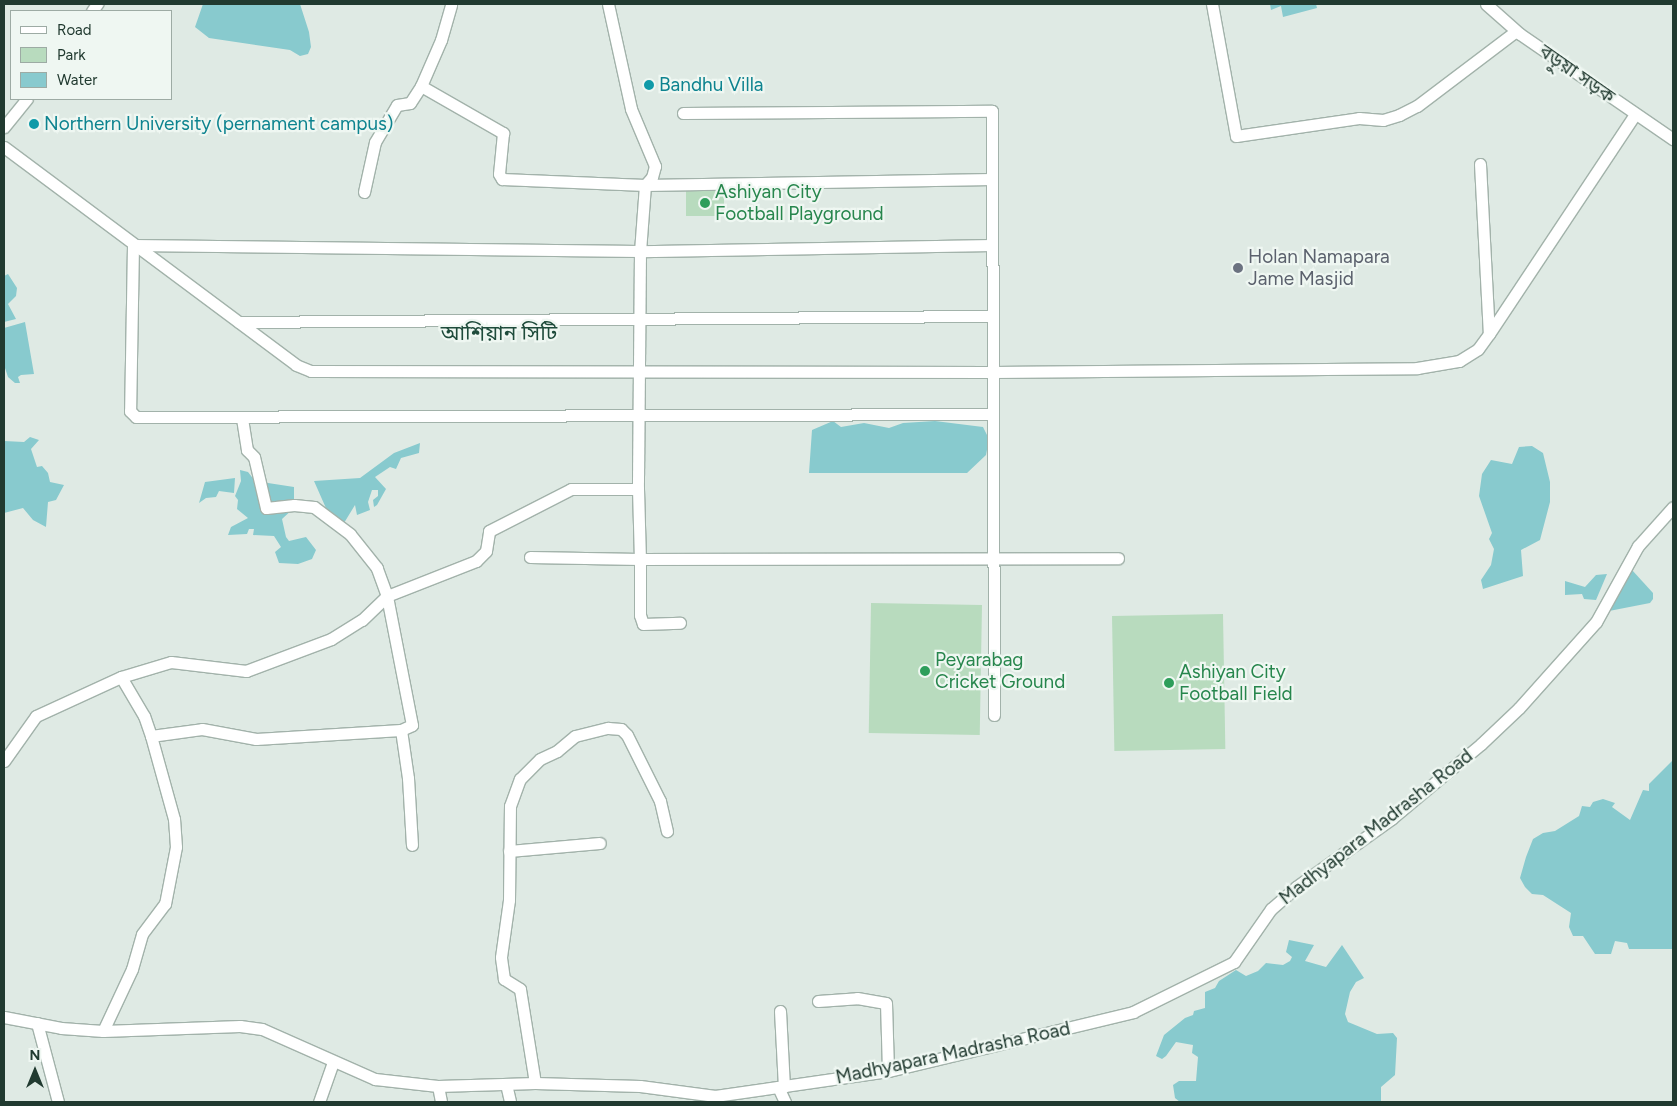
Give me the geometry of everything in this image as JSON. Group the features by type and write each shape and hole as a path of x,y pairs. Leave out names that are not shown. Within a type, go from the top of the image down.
{"street":[{"path":"364,192 375,142 397,105 410,103 421,86 440,40 451,4"},
{"path":"608,4 619,59 632,109 655,166 652,177 645,184 640,251 641,321 638,489 640,615 643,624 680,623"},
{"path":"1212,4 1236,136 1359,118 1384,120 1399,116 1417,106 1516,30"},
{"name":"বড়ুয়া সড়ক","path":"1486,4 1516,30 1634,114 1673,139"},
{"path":"421,86 502,133 502,179 645,184 992,179"},
{"path":"4,127 26,100"},
{"path":"683,113 992,111 994,715"},
{"path":"4,147 296,365 311,371 992,372 1417,368 1459,361 1478,349 1634,114"},
{"path":"1480,164 1488,334"},
{"path":"133,245 640,251 992,245"},
{"path":"133,245 131,415 136,417 992,414"},
{"path":"240,322 641,321 992,316"},
{"path":"151,736 202,729 256,739 400,730 412,725 387,596 376,568 356,541 324,512 314,507 294,505 266,508 254,457 246,450 242,417"},
{"path":"4,761 36,716 120,677 171,662 246,670 331,639 362,620 387,596 476,562 486,551 489,531 571,489 638,489"},
{"name":"Madhyapara Madrasha Road","path":"4,1017 37,1024 103,1031 240,1026 280,1034 333,1062 375,1079 438,1086 535,1083 640,1086 722,1099 781,1087 888,1072 1133,1012 1234,962 1272,910 1296,887 1391,819 1520,708 1596,622 1638,546 1673,507"},
{"path":"530,557 640,559 993,556 1118,558"},
{"path":"103,1031 132,970 142,934 165,904 176,847 174,819 151,736 144,716 120,677"},
{"path":"535,1083 520,989 504,979 501,957 509,900 510,806 520,779 540,759 575,736 608,728 621,729 627,735 660,801 667,830"},
{"path":"400,730 408,778 412,845"},
{"path":"510,851 600,843"},
{"path":"818,1001 857,998 886,1003 888,1072"},
{"path":"780,1011 781,1087 784,1102"},
{"path":"37,1024 58,1102"},
{"path":"319,1102 333,1062"},
{"path":"506,1084 510,1102"},
{"path":"438,1086 441,1102"}],"green space":[{"name":"Ashiyan City Football Playground","path":"686,190 724,190 724,216 686,216"},
{"name":"Peyarabag Cricket Ground","path":"871,603 982,605 980,735 869,733"},
{"name":"Ashiyan City Football Field","path":"1223,614 1225,749 1114,751 1112,616"}],"water":[{"path":"203,4 300,4 309,32 311,47 308,54 300,56 290,50 209,38 195,27"},
{"path":"1270,4 1316,4 1317,8 1283,17 1281,6 1271,10"},
{"path":"8,274 17,288 16,296 8,304 16,319 4,322 4,276"},
{"path":"25,322 34,374 21,375 18,377 20,383 15,383 8,377 4,365 4,328"},
{"path":"833,421 841,427 864,423 889,428 903,423 935,421 983,427 989,439 986,455 967,473 809,473 812,430"},
{"path":"30,437 39,440 31,449 37,467 42,466 48,473 50,482 64,485 56,500 48,502 46,527 33,520 23,508 4,513 4,441 24,442"},
{"path":"420,443 419,453 401,458 396,469 390,467 375,477 386,489 377,505 374,507 373,500 378,496 378,490 372,490 368,502 370,510 357,515 355,505 344,523 329,515 314,481 360,478 394,453"},
{"path":"1532,446 1543,453 1550,482 1550,502 1540,540 1521,550 1523,576 1483,589 1481,580 1491,565 1494,549 1489,539 1492,533 1479,496 1482,474 1491,460 1512,464 1519,447"},
{"path":"240,470 248,472 255,481 294,487 294,508 282,519 286,537 289,541 306,537 316,550 312,559 298,564 279,563 275,552 281,547 274,536 253,535 254,529 249,529 247,534 228,535 231,527 248,518 237,509 238,500 235,496 241,481"},
{"path":"235,478 234,493 219,491 216,497 206,498 199,503 205,482"},
{"path":"1632,570 1653,593 1653,599 1650,603 1609,611"},
{"path":"1607,574 1596,600 1584,599 1582,594 1565,595 1565,581 1585,587 1596,575"},
{"path":"1673,760 1673,949 1629,949 1627,943 1615,941 1611,954 1595,954 1583,936 1573,936 1569,927 1571,913 1543,895 1532,894 1520,878 1533,839 1543,833 1555,831 1579,816 1582,806 1590,807 1593,802 1603,799 1615,803 1612,807 1630,820 1643,790 1649,791 1649,784"},
{"path":"1289,940 1314,945 1305,961 1326,967 1342,945 1364,978 1356,982 1350,992 1345,1014 1348,1022 1377,1034 1393,1033 1397,1038 1395,1075 1381,1087 1381,1102 1180,1102 1175,1098 1173,1085 1179,1081 1196,1081 1198,1057 1192,1053 1193,1045 1176,1042 1162,1059 1156,1056 1164,1035 1185,1018 1193,1015 1194,1011 1205,1008 1205,992 1215,988 1219,981 1236,970 1246,976 1258,971 1266,963 1283,965 1290,961 1292,957 1286,952"}],"place":[{"name":"Bandhu Villa","path":"649,85"},
{"name":"Northern University (pernament campus)","path":"34,124"},
{"name":"Ashiyan City Football Playground","path":"705,203"},
{"name":"Holan Namapara Jame Masjid","path":"1238,268"},
{"name":"Peyarabag Cricket Ground","path":"925,671"},
{"name":"Ashiyan City Football Field","path":"1169,683"}],"district":[{"name":"আশিয়ান সিটি","path":"499,333"}]}
